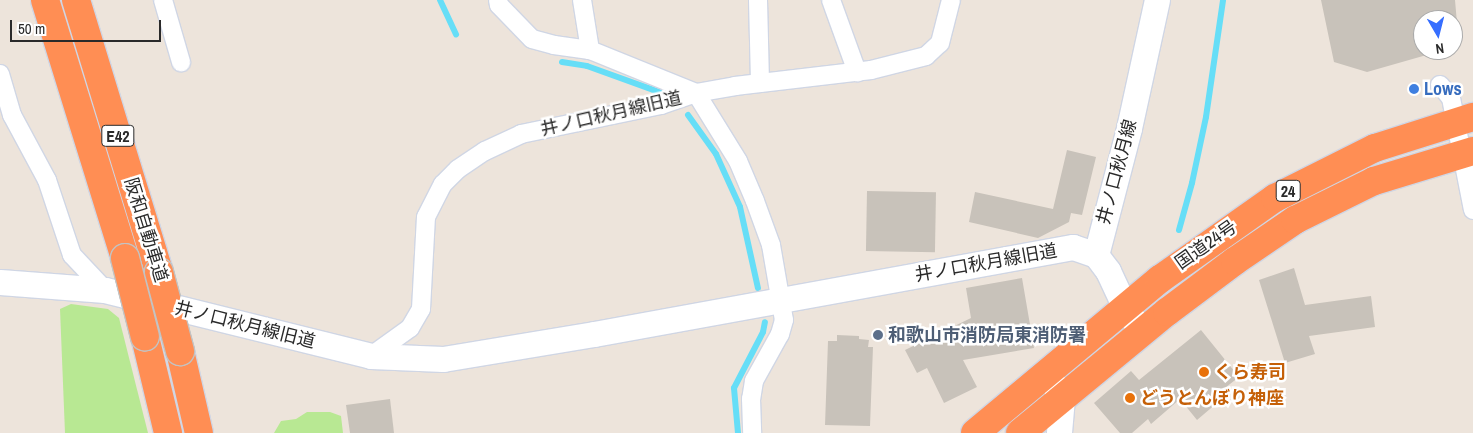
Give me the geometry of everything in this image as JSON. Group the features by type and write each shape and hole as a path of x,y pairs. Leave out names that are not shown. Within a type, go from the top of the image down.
{"highway":[{"name":"阪和自動車道","path":"45,0 125,258 168,433"},
{"name":"阪和自動車道","path":"76,0 159,272 199,433"},
{"name":"国道24号","path":"975,433 1160,278 1275,198 1375,148 1464,120"},
{"name":"国道24号","path":"1020,433 1142,332 1235,260 1295,220 1374,181 1468,152"}],"street":[{"path":"163,0 181,62"},
{"path":"498,0 499,5 532,39 590,50 696,94 738,161 756,201 771,245 784,320 780,334 754,381 751,399 752,433"},
{"path":"582,0 590,50"},
{"path":"758,0 760,83"},
{"path":"831,0 857,72"},
{"name":"井ノ口秋月線旧道","path":"371,356 410,328 421,309 426,217 443,184 458,169 486,151 521,134 661,106 696,94 760,83 857,72 926,56 940,42 951,0"},
{"name":"井ノ口秋月線","path":"1096,255 1130,128 1157,0"},
{"path":"0,74 6,116 47,180 72,255 105,290"},
{"path":"1440,85 1451,98 1464,120 1473,210"},
{"name":"井ノ口秋月線旧道","path":"0,282 105,290 371,356 443,359 782,301 1073,247 1096,255"},
{"path":"1096,255 1108,271 1126,307 1142,332"},
{"path":"1047,373 1062,398 1059,433"}],"green space":[{"path":"71,304 108,309 119,318 148,433 65,433 60,309"},
{"path":"307,412 330,412 341,416 343,433 274,433 281,421 296,419"}],"building":[{"path":"1321,0 1455,0 1456,10 1413,10 1413,59 1367,72 1334,62"},
{"path":"1067,150 1096,157 1082,215 1071,213 1069,222 1038,238 969,222 975,192 1053,209"},
{"path":"867,191 936,192 935,252 866,251"},
{"path":"1294,268 1305,305 1371,296 1375,327 1309,336 1315,354 1285,363 1259,280"},
{"path":"1022,278 1034,348 963,360 977,387 944,403 927,368 917,373 905,350 971,318 966,288"},
{"path":"1201,330 1239,377 1212,398 1217,403 1197,420 1180,399 1151,424 1148,419 1132,433 1120,433 1094,403 1131,371 1139,380"},
{"path":"837,335 859,336 859,339 869,340 868,347 873,347 870,426 825,425 828,341 837,341"},
{"path":"390,399 394,433 350,433 346,405"}],"waterway":[{"path":"440,0 456,34"},
{"path":"1179,230 1192,183 1206,117 1223,0"},
{"path":"562,62 587,66 662,93"},
{"path":"688,115 716,154 740,207 758,288"},
{"path":"738,433 734,388 763,332 765,322"}],"place":[{"name":"Lows","path":"1414,89"},
{"name":"和歌山市消防局東消防署","path":"878,335"},
{"name":"くら寿司","path":"1204,372"},
{"name":"どうとんぼり神座","path":"1130,398"}]}
